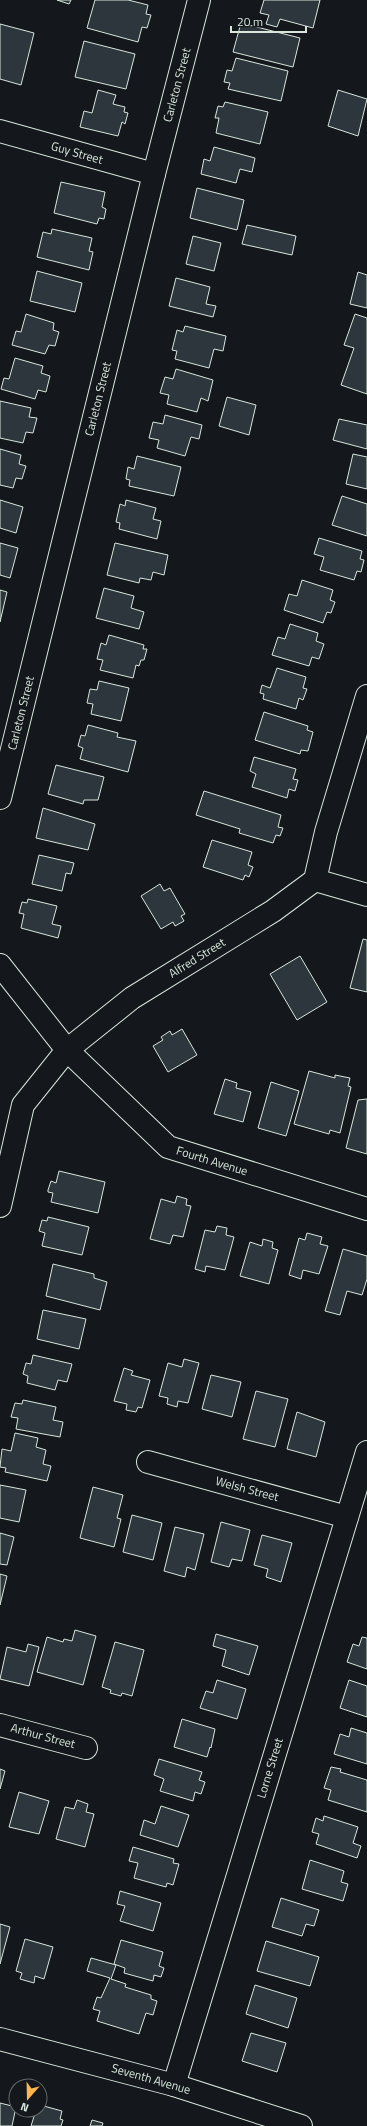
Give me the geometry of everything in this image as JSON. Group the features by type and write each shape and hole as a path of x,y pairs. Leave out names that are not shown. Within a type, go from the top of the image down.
{"street":[{"name":"Carleton Street","path":"0,798 154,174 199,0"},
{"name":"Guy Street","path":"0,131 154,174"},
{"path":"367,696 326,832 315,880 367,895"},
{"name":"Alfred Street","path":"0,1206 23,1105 67,1050 132,998 273,911 315,880"},
{"path":"0,965 67,1050"},
{"name":"Fourth Avenue","path":"67,1050 168,1147 367,1209"},
{"name":"Lorne Street","path":"174,2085 367,1452"},
{"name":"Welsh Street","path":"148,1462 347,1517"},
{"name":"Arthur Street","path":"0,1725 86,1748"},
{"name":"Seventh Avenue","path":"0,2039 174,2085 301,2126"}],"building":[{"path":"57,0 71,0 69,4"},
{"path":"95,0 128,0 148,5 146,14 151,15 147,28 142,27 138,42 87,28"},
{"path":"264,0 320,0 313,28 280,19 277,27 266,24 269,15 260,13"},
{"path":"241,23 300,38 293,67 233,52"},
{"path":"0,24 34,33 21,85 0,79"},
{"path":"84,41 135,54 126,89 75,77"},
{"path":"236,58 288,71 281,101 228,89 230,83 224,82 227,70 232,71"},
{"path":"98,90 116,95 113,104 125,107 124,112 128,113 125,124 122,122 118,136 80,127 84,111 92,113"},
{"path":"338,90 367,99 358,136 328,126"},
{"path":"225,102 268,112 260,144 216,133 219,118 215,118 218,106 223,107"},
{"path":"214,147 255,158 252,172 240,169 236,183 201,174 204,159 210,161"},
{"path":"61,182 105,192 102,207 106,209 104,219 99,218 97,224 54,213"},
{"path":"197,188 244,200 237,230 190,218"},
{"path":"247,225 296,236 292,255 242,244"},
{"path":"52,229 92,238 89,251 93,252 89,270 37,257 43,232 51,234"},
{"path":"193,236 221,243 214,271 186,264"},
{"path":"37,271 82,283 75,312 30,301"},
{"path":"358,272 367,275 367,308 350,304"},
{"path":"176,278 210,287 206,304 216,306 213,317 169,306"},
{"path":"26,314 54,323 53,330 59,332 55,346 49,345 45,354 12,345 16,331 21,332"},
{"path":"355,314 367,318 367,394 341,385 354,348 344,345"},
{"path":"185,326 226,336 223,351 214,349 209,368 175,359 177,351 172,350 177,330 183,332"},
{"path":"15,358 43,366 41,373 50,376 46,392 38,390 35,399 1,389 4,378 9,379"},
{"path":"176,369 213,380 208,401 201,398 197,412 167,404 169,395 160,393 165,377 173,379"},
{"path":"227,397 256,405 249,435 219,426"},
{"path":"0,401 31,408 29,417 37,418 33,433 26,432 23,443 0,438"},
{"path":"165,415 202,425 199,439 191,437 185,456 157,448 159,440 149,438 153,422 163,424"},
{"path":"339,419 367,425 367,449 333,440"},
{"path":"0,449 21,455 19,464 26,466 22,479 16,478 13,488 0,485"},
{"path":"353,454 367,457 367,489 346,484"},
{"path":"137,456 181,467 174,496 129,486 130,480 126,479 128,467 134,469"},
{"path":"342,496 367,504 367,536 332,525"},
{"path":"0,500 23,507 16,533 0,528"},
{"path":"126,500 156,508 153,519 161,521 157,539 119,529 120,523 116,522 120,504 125,506"},
{"path":"319,538 362,551 360,559 364,560 361,572 357,571 354,580 320,570 324,557 314,554"},
{"path":"0,543 18,548 10,578 0,575"},
{"path":"115,543 168,555 164,575 153,572 151,580 140,578 139,583 107,575"},
{"path":"302,580 333,590 330,600 335,602 331,613 327,612 323,623 284,610 289,594 297,596"},
{"path":"104,588 134,596 131,608 144,612 139,629 96,618"},
{"path":"0,590 7,592 0,622"},
{"path":"290,624 318,633 316,641 324,644 319,659 312,657 309,666 272,655 278,637 285,639"},
{"path":"109,635 144,645 143,649 147,649 144,660 141,660 139,666 136,665 133,678 100,670 103,660 97,659 101,643 106,645"},
{"path":"277,668 306,677 303,688 307,689 303,700 299,698 296,709 263,699 264,694 260,693 262,685 270,688"},
{"path":"99,681 129,688 121,721 91,714 93,704 87,703 90,689 97,690"},
{"path":"264,712 308,726 307,730 313,732 308,751 301,750 300,754 255,740"},
{"path":"88,725 118,733 117,737 136,741 128,772 80,759 83,748 78,746 81,735 85,736"},
{"path":"254,757 296,769 293,779 298,780 295,791 289,789 287,798 252,787 256,774 250,771"},
{"path":"56,765 104,777 98,800 84,800 83,804 48,794"},
{"path":"204,791 281,815 278,827 283,828 280,836 276,835 273,843 239,833 240,829 196,815"},
{"path":"43,808 95,824 88,850 36,838"},
{"path":"212,840 252,852 248,865 253,867 249,877 245,875 243,880 203,867"},
{"path":"39,855 74,863 71,874 66,873 62,891 32,884"},
{"path":"160,884 164,891 170,888 185,914 181,916 184,921 175,926 173,922 161,929 141,896"},
{"path":"28,899 57,906 52,924 61,926 58,938 21,928 24,914 19,913 22,902 27,903"},
{"path":"363,939 367,940 367,992 350,988"},
{"path":"300,956 327,1002 297,1020 270,974"},
{"path":"182,1029 197,1055 168,1072 153,1046 163,1040 161,1037 170,1031 172,1035"},
{"path":"309,1071 335,1078 335,1075 350,1078 348,1086 351,1087 340,1133 330,1130 329,1134 294,1124"},
{"path":"225,1079 237,1083 236,1088 251,1092 243,1122 214,1114"},
{"path":"271,1082 299,1091 286,1136 258,1128"},
{"path":"367,1099 367,1154 346,1148 358,1100"},
{"path":"59,1171 105,1182 98,1213 51,1202 53,1193 48,1192 48,1190 51,1181 56,1183"},
{"path":"177,1196 187,1199 186,1205 191,1206 183,1237 173,1235 170,1244 150,1239 161,1199 175,1203"},
{"path":"48,1217 89,1227 82,1255 42,1246 45,1233 39,1231 42,1220 47,1221"},
{"path":"217,1226 227,1228 226,1235 234,1237 225,1270 206,1266 205,1272 195,1269 205,1230 215,1232"},
{"path":"307,1233 322,1237 320,1244 328,1246 319,1274 303,1270 301,1279 289,1275 299,1238 305,1240"},
{"path":"263,1239 273,1242 272,1248 278,1250 269,1284 240,1276 250,1242 262,1246"},
{"path":"343,1249 367,1256 367,1279 362,1295 347,1291 340,1315 325,1311"},
{"path":"53,1264 94,1274 94,1278 107,1282 100,1310 46,1296"},
{"path":"43,1310 86,1319 79,1349 37,1339"},
{"path":"33,1355 72,1364 67,1382 58,1380 55,1390 27,1383 28,1376 23,1374 26,1363 31,1364"},
{"path":"184,1359 199,1363 188,1403 178,1401 177,1407 167,1404 168,1398 159,1396 168,1363 182,1367"},
{"path":"124,1368 133,1371 131,1375 150,1380 142,1408 138,1407 136,1412 126,1410 127,1404 114,1401"},
{"path":"211,1375 241,1382 232,1417 202,1409"},
{"path":"256,1391 288,1399 275,1447 243,1439"},
{"path":"23,1400 56,1407 53,1420 63,1422 60,1437 16,1429 18,1418 11,1417 15,1403 22,1404"},
{"path":"297,1412 325,1422 316,1457 287,1449"},
{"path":"15,1433 38,1438 36,1447 46,1450 43,1464 51,1466 47,1481 5,1472 6,1468 0,1467 2,1449 11,1451"},
{"path":"0,1485 26,1490 19,1522 0,1518"},
{"path":"93,1487 123,1495 117,1518 121,1519 114,1547 80,1538"},
{"path":"132,1515 162,1523 153,1560 123,1552"},
{"path":"221,1522 250,1530 242,1561 232,1559 229,1567 211,1562"},
{"path":"175,1527 204,1534 195,1570 187,1567 185,1577 164,1571"},
{"path":"0,1533 14,1537 7,1565 0,1564"},
{"path":"262,1535 292,1543 281,1582 266,1577 268,1569 254,1565"},
{"path":"0,1574 7,1576 0,1605"},
{"path":"75,1630 96,1636 83,1685 37,1672 47,1637 63,1642 64,1639 72,1641"},
{"path":"216,1634 258,1646 249,1675 222,1666 226,1650 213,1646"},
{"path":"362,1637 367,1638 367,1669 347,1662 353,1644 359,1646"},
{"path":"115,1642 144,1650 132,1696 122,1693 121,1696 110,1693 111,1690 102,1687"},
{"path":"28,1644 39,1647 29,1686 0,1679 7,1647 26,1652"},
{"path":"217,1680 246,1689 237,1719 200,1708 206,1691 213,1693"},
{"path":"349,1680 367,1686 367,1717 340,1708"},
{"path":"182,1719 215,1729 211,1748 210,1747 207,1757 174,1747"},
{"path":"351,1728 367,1733 367,1764 334,1754 340,1734 349,1737"},
{"path":"159,1759 202,1772 199,1780 205,1782 201,1794 195,1792 193,1801 160,1791 164,1779 154,1775"},
{"path":"331,1767 341,1769 340,1772 367,1780 367,1812 328,1800 331,1790 324,1788"},
{"path":"0,1769 5,1771 0,1789"},
{"path":"19,1792 49,1801 39,1834 9,1827"},
{"path":"77,1800 88,1804 86,1812 94,1814 85,1847 56,1839 65,1807 74,1809"},
{"path":"161,1806 189,1815 178,1847 140,1835 144,1820 155,1824"},
{"path":"324,1816 358,1827 353,1843 361,1846 357,1858 316,1844 319,1834 312,1832 316,1818 323,1821"},
{"path":"133,1847 174,1859 173,1863 179,1864 173,1885 167,1883 166,1887 134,1878 138,1863 129,1861"},
{"path":"310,1860 344,1871 341,1882 348,1884 343,1901 302,1889"},
{"path":"120,1891 161,1903 153,1931 120,1921 125,1906 117,1904"},
{"path":"281,1898 319,1910 314,1926 306,1924 302,1936 272,1927"},
{"path":"0,1924 10,1927 0,1964"},
{"path":"25,1939 53,1947 44,1979 35,1976 34,1983 20,1979 22,1973 16,1971"},
{"path":"121,1940 163,1952 159,1966 164,1968 161,1977 154,1975 153,1981 124,1973 125,1968 114,1964"},
{"path":"266,1941 319,1957 310,1986 257,1971"},
{"path":"91,1958 116,1965 111,1979 126,1984 125,1987 151,1995 151,1999 157,2001 153,2015 146,2013 139,2034 97,2021 100,2011 93,2009 97,1997 101,1998 110,1978 87,1971"},
{"path":"255,1985 297,1998 288,2028 246,2014"},
{"path":"251,2033 286,2043 277,2072 242,2061"},
{"path":"0,2103 8,2105 8,2118 14,2118 12,2126 0,2126"},
{"path":"48,2107 62,2111 60,2119 63,2120 61,2126 31,2126 34,2118 48,2118"},
{"path":"92,2120 103,2123 102,2126 90,2126"}]}
